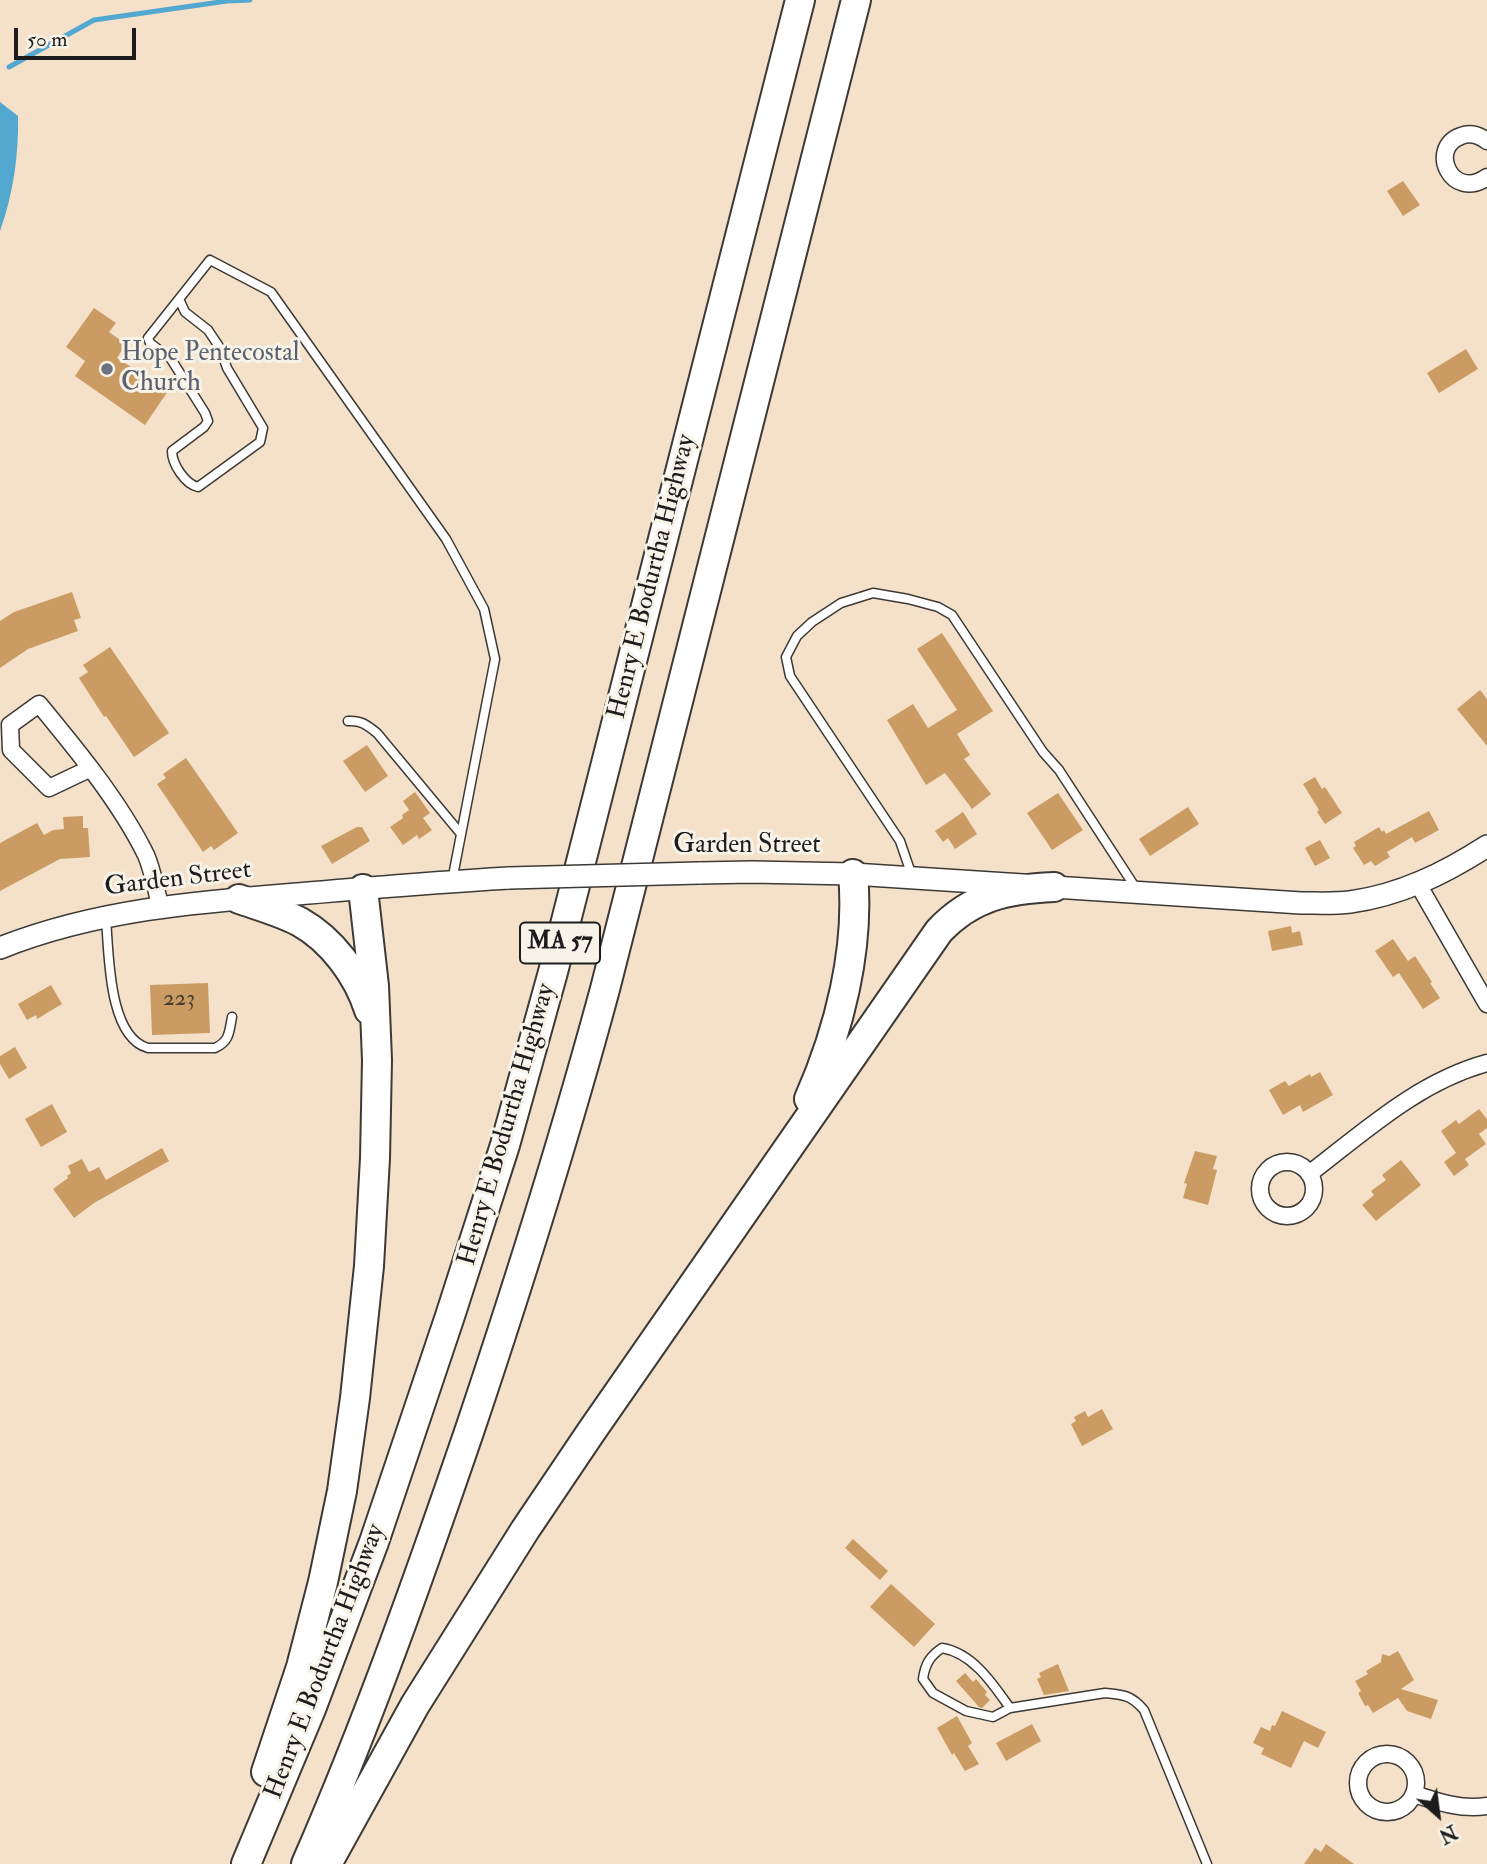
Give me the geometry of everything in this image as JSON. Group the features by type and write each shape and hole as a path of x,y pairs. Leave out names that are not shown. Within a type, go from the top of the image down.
{"highway":[{"name":"Henry E Bodurtha Highway","path":"246,1864 311,1709 374,1542 505,1145 556,958 800,0"},
{"name":"Henry E Bodurtha Highway","path":"306,1864 358,1738 425,1559 521,1275 573,1104 605,989 856,0"},
{"path":"761,1188 785,1150 805,1109 835,1022 850,948 855,895 853,874"},
{"path":"327,1864 396,1740 493,1579 578,1451 931,942 949,920 972,904 998,894 1054,887"},
{"path":"231,1864 270,1762 301,1667 336,1524 349,1444 369,1266 375,1158 377,1060 374,986 363,888"},
{"path":"239,899 300,922 321,938 342,960 366,1002 377,1060"}],"street":[{"path":"1487,141 1476,135 1459,136 1447,148 1445,161 1449,173 1461,183 1473,184 1487,177"},
{"path":"89,769 49,788 11,750 10,725 39,704 89,769 115,803 147,857 161,908"},
{"name":"Garden Street","path":"0,948 48,931 106,916 161,908 363,888 509,878 752,872 853,874 1326,903 1369,899 1418,884 1487,846"},
{"path":"1418,884 1487,1004"},
{"path":"1309,1174 1412,1097 1443,1079 1487,1063"},
{"path":"1414,1794 1470,1808 1487,1806"}],"lane":[{"path":"178,299 184,312 208,330 220,348 227,368 262,428 260,442 198,487 186,481 172,458 172,451 208,421 171,359 150,343 148,338 178,299 210,260 271,292 446,539 484,609 495,659 452,881"},
{"path":"913,878 900,841 790,676 786,657 797,636 812,622 841,603 873,593 918,601 952,615 1043,752 1059,769 1139,893"},
{"path":"348,722 356,720 365,723 377,733 461,834"},
{"path":"106,916 116,1005 124,1027 134,1041 148,1048 215,1048 224,1044 229,1035 232,1017"},
{"path":"1010,1707 965,1656 951,1649 942,1648 925,1665 923,1679 933,1693 966,1711 993,1717 1010,1707 1105,1693 1134,1699 1144,1710 1206,1864"}],"water":[{"path":"0,102 18,116 18,130 12,189 0,231"}],"building":[{"path":"1403,181 1420,205 1403,216 1387,191"},
{"name":"Hope Pentecostal Church","path":"94,308 116,323 109,332 126,344 117,358 168,391 145,425 75,376 85,361 66,347"},
{"path":"1466,349 1478,369 1439,393 1427,373"},
{"path":"72,592 81,618 74,620 78,631 28,649 0,668 0,621 14,612"},
{"path":"942,633 993,711 957,734 970,755 964,759 991,794 972,809 945,773 926,785 887,720 913,704 928,728 957,710 917,649"},
{"path":"110,647 169,733 134,757 79,678 88,672 83,665"},
{"path":"1480,690 1487,699 1487,746 1457,709"},
{"path":"367,745 388,776 365,792 343,761"},
{"path":"186,758 238,833 214,850 211,846 203,852 157,784 166,778 163,774"},
{"path":"1315,777 1342,813 1325,824 1303,784"},
{"path":"415,792 430,813 423,818 432,830 419,839 417,835 403,845 390,827 409,810 403,801"},
{"path":"1058,793 1083,830 1052,850 1027,813"},
{"path":"1188,807 1199,824 1150,856 1139,839"},
{"path":"1429,811 1439,830 1415,843 1412,837 1387,852 1390,857 1375,866 1371,861 1364,865 1353,848 1356,846 1354,842 1379,827 1386,834"},
{"path":"963,812 977,834 955,849 948,838 943,842 935,831"},
{"path":"83,816 83,828 88,828 90,857 60,859 0,891 0,843 37,823 44,835 53,830 64,829 63,817"},
{"path":"357,827 362,827 370,841 332,864 321,846"},
{"path":"1320,840 1330,858 1315,866 1305,848"},
{"path":"1291,926 1292,933 1300,931 1303,945 1272,951 1268,931"},
{"path":"1393,939 1408,961 1415,956 1440,998 1423,1009 1399,973 1393,977 1375,951"},
{"path":"208,983 210,1033 152,1035 150,985"},
{"path":"51,985 62,1004 37,1019 36,1015 27,1020 18,1004"},
{"path":"15,1047 27,1068 9,1079 0,1064 0,1056"},
{"path":"1320,1072 1333,1095 1303,1112 1300,1105 1283,1115 1269,1090 1285,1081 1289,1086 1310,1074 1311,1077"},
{"path":"52,1104 67,1132 41,1147 25,1119"},
{"path":"1479,1109 1487,1119 1487,1128 1479,1134 1486,1144 1465,1159 1469,1165 1454,1176 1444,1162 1456,1153 1441,1131 1456,1120 1459,1124"},
{"path":"162,1148 169,1161 94,1203 74,1218 53,1189 68,1178 71,1173 68,1166 82,1159 89,1172 99,1167 106,1180"},
{"path":"1195,1151 1217,1156 1213,1169 1217,1170 1208,1205 1183,1198 1187,1184 1184,1183"},
{"path":"1401,1160 1421,1185 1376,1221 1362,1205 1374,1195 1371,1191 1386,1180 1382,1175"},
{"path":"1102,1409 1113,1429 1082,1446 1071,1424 1076,1421 1074,1417 1085,1411 1088,1417"},
{"path":"853,1539 888,1571 880,1580 845,1548"},
{"path":"891,1584 935,1624 914,1647 870,1607"},
{"path":"1398,1651 1414,1680 1401,1689 1438,1700 1431,1719 1407,1711 1398,1698 1373,1713 1368,1705 1365,1706 1358,1693 1361,1691 1355,1681 1381,1662 1382,1654 1389,1656"},
{"path":"1058,1664 1069,1691 1044,1695 1037,1679 1041,1677 1039,1673"},
{"path":"965,1673 973,1682 976,1679 987,1692 985,1695 990,1700 982,1708 956,1681"},
{"path":"1282,1711 1326,1732 1318,1748 1304,1741 1291,1768 1261,1754 1264,1748 1253,1743 1261,1727 1270,1731 1272,1725 1275,1726"},
{"path":"957,1716 972,1743 968,1746 979,1764 965,1771 954,1753 952,1755 937,1728"},
{"path":"1032,1724 1041,1741 1006,1761 996,1743"},
{"path":"1326,1844 1354,1864 1304,1864 1315,1848 1321,1852"}],"waterway":[{"path":"9,67 94,20 250,0"}],"place":[{"name":"Hope Pentecostal Church","path":"107,369"}]}
